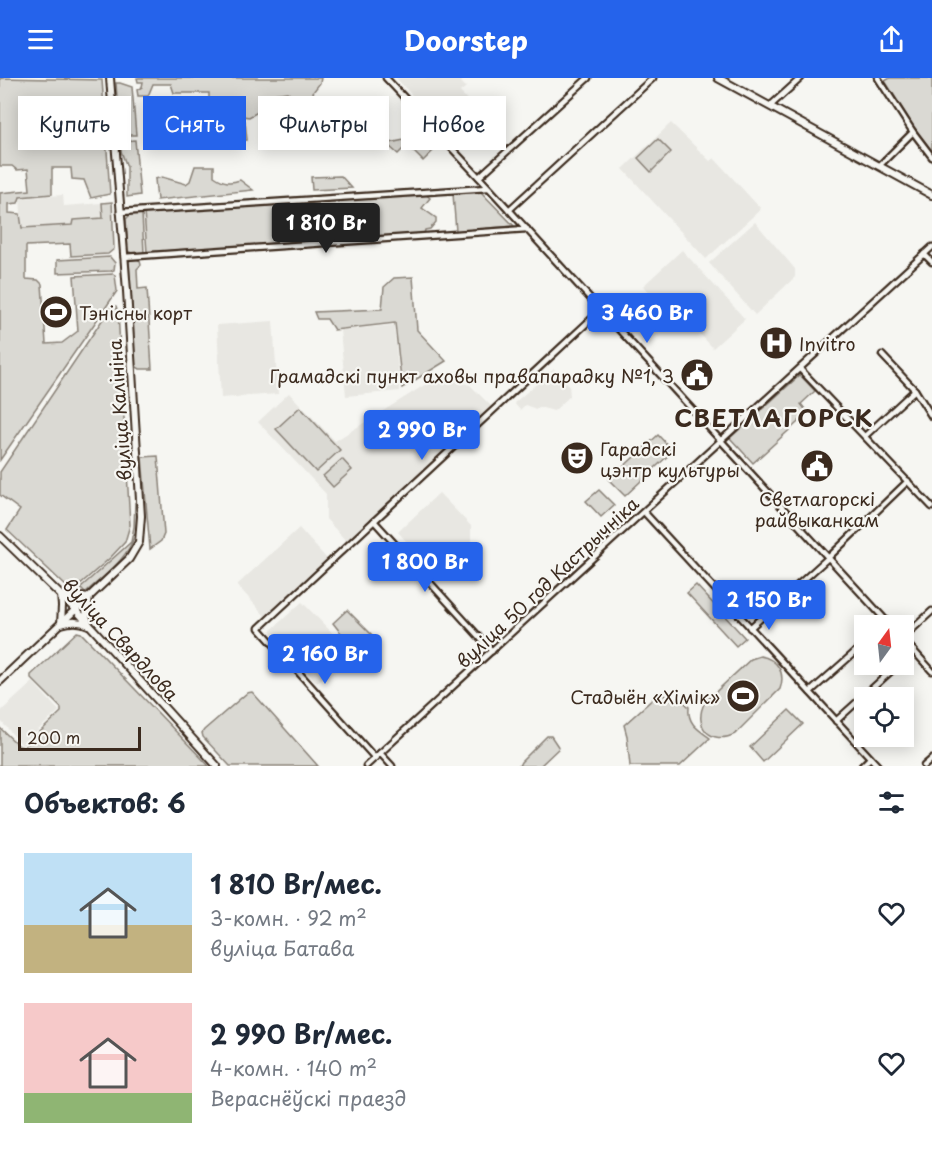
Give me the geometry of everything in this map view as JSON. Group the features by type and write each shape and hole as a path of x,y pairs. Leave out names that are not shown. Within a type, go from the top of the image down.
{"main road":[{"name":"вуліца Калініна","path":"0,681 134,554 141,533 124,257 110,78"},
{"path":"718,78 932,195"},
{"name":"вуліца Свярдлова","path":"0,536 76,610 217,766"},
{"path":"61,595 89,598 86,615 89,626 70,621 61,624 63,606 61,595"}],"street":[{"path":"386,78 880,615"},
{"path":"479,177 588,78"},
{"path":"509,210 653,78"},
{"path":"770,106 801,78"},
{"path":"878,78 932,157"},
{"path":"879,166 913,132"},
{"path":"120,212 489,188"},
{"path":"124,257 527,229"},
{"name":"вуліца 50 год Кастрычніка","path":"366,766 932,247"},
{"path":"924,254 932,262"},
{"path":"392,766 378,755 259,628 601,310"},
{"path":"882,355 915,390 932,417"},
{"path":"800,369 932,507"},
{"path":"865,436 915,390"},
{"path":"750,628 829,557 908,481"},
{"path":"644,512 878,766"},
{"path":"374,521 492,651"},
{"path":"914,628 932,611"},
{"path":"914,651 932,671"},
{"path":"810,693 854,653"},
{"path":"836,721 887,675"},
{"path":"862,766 870,758"},
{"path":"924,766 932,759"}],"shaded area":[{"path":"0,78 102,80 103,96 18,96 18,150 107,150 110,194 91,198 84,180 72,179 71,168 52,168 52,194 20,197 18,203 9,204 9,213 20,214 22,228 72,225 73,220 103,218 102,203 112,202 114,249 108,254 71,256 70,244 26,246 26,279 38,280 42,284 46,344 62,343 78,331 74,276 113,274 117,291 0,460 0,193 30,190 28,169 17,170 12,166 0,166"},
{"path":"137,78 321,78 313,92 315,96 293,96 287,92 273,94 273,96 258,96 258,112 249,117 246,117 246,96 174,93 171,84 153,84 148,96 138,96 137,90 142,87 143,82 138,82"},
{"path":"396,78 466,78 461,82 466,87 460,92 464,96 413,96"},
{"path":"890,78 932,78 932,151 885,81"},
{"path":"116,83 132,87 136,135 131,135 131,96 117,96"},
{"path":"671,123 710,161 714,158 761,209 706,259 623,169"},
{"path":"658,139 671,152 651,172 638,158"},
{"path":"131,140 135,140 140,195 127,197 127,167 121,150 131,150"},
{"path":"401,141 402,150 398,154 389,146 390,143"},
{"path":"412,150 434,150 423,161"},
{"path":"195,166 214,166 214,176 217,178 229,182 240,180 253,190 157,200 155,179 162,177 186,184 190,181"},
{"path":"341,176 352,188 312,190 311,177"},
{"path":"481,192 514,226 456,231 453,194"},
{"path":"424,193 430,198 422,208 436,218 436,222 430,229 425,230 424,234 147,252 144,212"},
{"path":"63,195 64,206 102,203 103,217 73,219 73,224 22,228 20,198"},
{"path":"131,214 142,214 144,253 133,254 128,251 126,219"},
{"path":"755,222 795,269 795,277 755,315 709,263"},
{"path":"682,250 745,319 713,348 674,306 666,312 643,286"},
{"path":"110,257 115,263 114,270 111,271 57,273 57,260"},
{"path":"137,259 141,265 137,269 138,289 147,288 152,369 140,369 135,366 129,260"},
{"path":"413,277 417,330 446,361 402,388 395,323 334,330 327,319 317,319 314,312 382,309 384,287 394,278"},
{"path":"116,306 130,525 125,542 110,558 78,586 67,587 7,530 20,510 0,495 0,472 111,307"},
{"path":"273,321 278,394 221,398 217,325"},
{"path":"394,325 400,391 346,396 340,330"},
{"path":"554,369 569,385 570,396 554,411 525,405 520,410 514,403"},
{"path":"800,375 815,391 801,404 808,413 753,463 730,438"},
{"path":"439,376 470,385 493,408 348,543 326,519 326,494 258,422 289,393 335,441"},
{"path":"300,407 340,450 316,472 276,429"},
{"path":"658,435 673,451 625,496 609,480"},
{"path":"158,456 164,534 161,541 150,549 142,457"},
{"path":"342,459 352,470 333,487 323,476"},
{"path":"599,490 614,505 601,517 586,501"},
{"path":"439,493 471,526 471,542 437,576 398,532"},
{"path":"135,502 136,531 132,543 107,574 85,593 80,588 131,542"},
{"path":"299,528 327,559 265,616 237,585"},
{"path":"696,585 745,638 736,646 687,593"},
{"path":"302,602 351,652 317,683 270,631"},
{"path":"347,610 373,636 355,651 333,623"},
{"path":"77,632 81,633 209,766 0,766 0,728 19,746 24,747 61,712 61,708 31,678 31,675"},
{"name":"Стадыён «Хімік»","path":"760,656 771,660 779,667 782,677 780,689 735,734 718,737 706,732 701,719 705,702 751,659"},
{"path":"33,682 59,711 22,745 0,720 0,712"},
{"path":"252,692 318,766 230,766 203,737 204,730 247,693"},
{"path":"668,696 673,701 684,702 689,707 692,722 710,738 680,766 630,766 624,725 655,697"},
{"path":"789,710 803,724 763,762 750,747"},
{"path":"547,736 551,736 559,748 540,766 519,766 521,762"}],"place":[{"name":"Тэнісны корт","path":"56,312"},
{"name":"Invitro","path":"776,343"},
{"name":"Грамадскі пункт аховы правапарадку №1, 3","path":"697,375"},
{"name":"Гарадскі цэнтр культуры","path":"577,458"},
{"name":"Светлагорскі райвыканкам","path":"817,466"},
{"name":"Стадыён «Хімік»","path":"743,696"}],"district":[{"name":"СВЕТЛАГОРСК","path":"774,417"}]}
